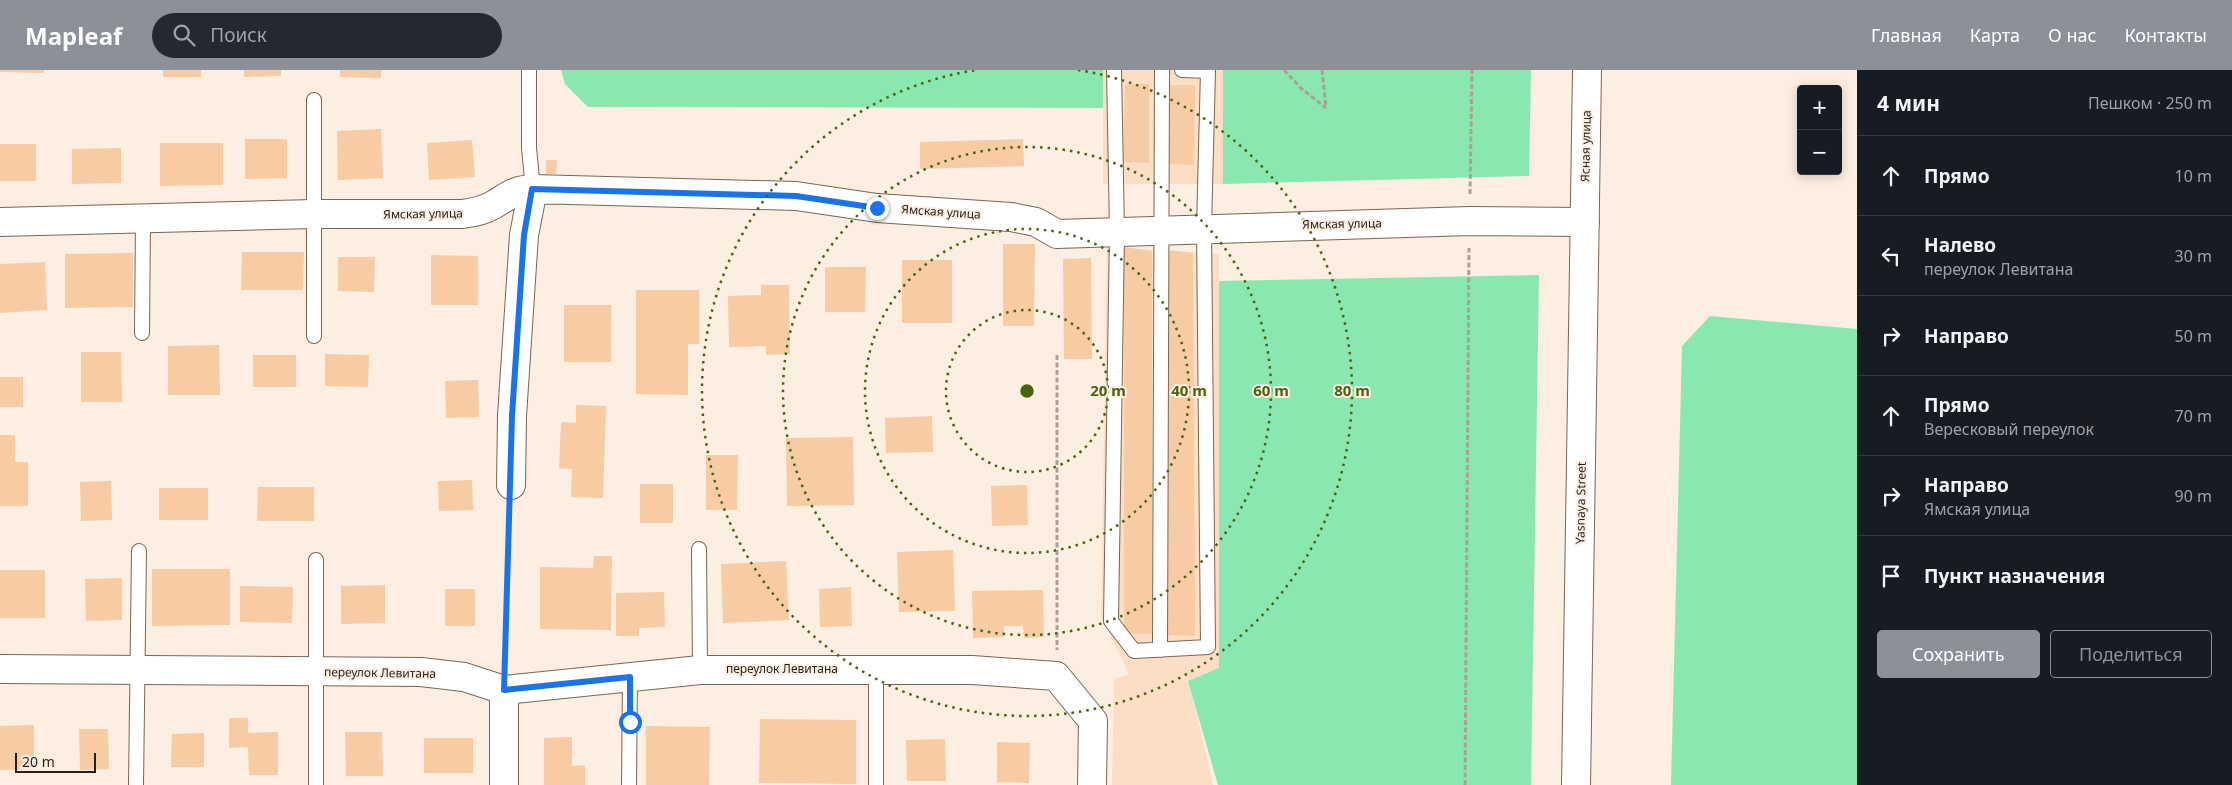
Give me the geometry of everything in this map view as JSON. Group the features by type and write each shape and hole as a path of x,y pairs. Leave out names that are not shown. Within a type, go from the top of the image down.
{"street":[{"name":"Ясная улица","path":"1585,222 1587,70"},
{"name":"Ямская улица","path":"0,222 314,214 462,214 480,211 510,193 532,189 796,196 877,208 1011,217 1036,222 1057,234 1470,221 1585,222"},
{"path":"511,485 512,416 524,235 532,189"},
{"name":"Yasnaya Street","path":"1576,785 1585,222"},
{"name":"переулок Левитана","path":"0,669 421,672 464,677 504,690 700,670 972,670 1056,676"},
{"path":"1056,676 1093,721 1092,785"},
{"path":"504,690 504,785"}],"lane":[{"path":"529,70 529,148 532,189"},
{"path":"1114,70 1117,232 1111,621 1134,651 1208,647 1204,228 1208,71 1182,70"},
{"path":"1160,650 1162,70"},
{"path":"314,100 314,336"},
{"path":"142,218 142,333"},
{"path":"700,549 700,670"},
{"path":"136,785 139,551"},
{"path":"316,560 316,785"},
{"path":"876,669 876,785"},
{"path":"629,785 630,677"}],"path":[{"path":"1284,70 1301,88 1326,108 1322,70"},
{"path":"1465,785 1472,70"},
{"path":"1056,355 1056,676"},
{"path":"504,690 511,485"}],"shaded area":[{"path":"1103,70 1223,70 1223,184 1103,184"},
{"path":"1107,247 1219,254 1219,669 1189,681 1213,785 1112,785 1114,679 1129,674 1101,616"}],"green space":[{"path":"561,70 1103,70 1103,108 588,107 565,84"},
{"path":"1223,70 1531,70 1529,176 1223,184"},
{"path":"1539,275 1531,785 1218,785 1188,681 1219,668 1219,281"},
{"path":"1710,316 1857,329 1857,785 1671,785 1682,346"}],"building":[{"path":"0,70 44,70 44,73 0,72"},
{"path":"163,70 201,70 201,77 163,77"},
{"path":"244,70 281,70 281,76 244,77"},
{"path":"340,70 381,70 381,78 340,77"},
{"path":"1125,84 1149,84 1149,163 1123,162"},
{"path":"1170,85 1195,85 1194,165 1169,164"},
{"path":"381,129 383,178 338,180 337,131"},
{"path":"245,139 287,139 287,178 245,179"},
{"path":"1023,139 1024,166 920,169 920,142"},
{"path":"472,140 475,177 429,180 427,143"},
{"path":"160,143 223,143 223,185 160,186"},
{"path":"0,144 36,144 36,181 0,181"},
{"path":"121,148 121,183 72,184 72,149"},
{"path":"546,160 557,160 556,174 546,174"},
{"path":"1003,244 1035,244 1034,326 1003,326"},
{"path":"1124,247 1152,251 1152,634 1124,633"},
{"path":"1167,250 1193,253 1195,636 1166,635"},
{"path":"242,252 304,252 303,290 241,290"},
{"path":"133,253 133,307 65,308 65,254"},
{"path":"431,255 478,256 478,305 431,305"},
{"path":"338,257 375,257 374,292 338,291"},
{"path":"1091,258 1092,359 1064,359 1063,259"},
{"path":"902,260 952,260 952,323 902,323"},
{"path":"45,262 47,310 0,313 0,264"},
{"path":"825,267 866,267 865,312 825,312"},
{"path":"761,285 789,285 790,354 766,355 766,346 729,347 728,296 761,295"},
{"path":"636,290 699,290 699,344 688,344 688,395 636,394"},
{"path":"564,305 611,305 611,362 564,362"},
{"path":"219,345 220,395 168,395 168,346"},
{"path":"81,352 121,352 122,402 81,402"},
{"path":"325,354 369,355 368,387 325,386"},
{"path":"253,355 296,355 296,387 253,387"},
{"path":"0,377 23,377 23,407 0,407"},
{"path":"478,380 479,417 446,418 445,381"},
{"path":"576,405 606,406 603,498 571,497 572,469 559,468 561,422 576,423"},
{"path":"932,416 933,452 886,453 885,418"},
{"path":"0,435 15,435 15,462 28,462 28,506 0,506"},
{"path":"853,437 854,505 787,506 786,438"},
{"path":"706,455 738,455 737,510 706,510"},
{"path":"472,480 473,510 439,511 438,481"},
{"path":"111,481 112,520 81,521 80,482"},
{"path":"640,484 673,484 673,523 640,523"},
{"path":"1027,485 1028,525 992,526 991,486"},
{"path":"258,487 314,487 314,521 257,521"},
{"path":"159,488 208,488 208,520 159,520"},
{"path":"953,550 955,611 899,612 897,552"},
{"path":"594,556 612,556 611,630 540,629 540,567 593,568"},
{"path":"786,561 789,620 723,623 721,564"},
{"path":"152,569 230,569 230,625 152,626"},
{"path":"0,570 45,570 45,618 0,618"},
{"path":"122,578 122,620 86,621 85,579"},
{"path":"385,585 385,623 341,624 341,586"},
{"path":"240,586 293,587 292,623 240,622"},
{"path":"851,587 852,626 820,627 819,589"},
{"path":"445,589 475,589 475,626 445,626"},
{"path":"1043,590 1044,637 1024,638 1023,626 1004,626 1004,637 973,638 972,591"},
{"path":"664,592 665,627 639,628 639,636 616,636 616,593"},
{"path":"229,718 248,718 248,733 278,732 278,775 249,775 248,747 229,748"},
{"path":"760,719 856,720 856,784 759,783"},
{"path":"34,725 34,769 0,770 0,726"},
{"path":"646,726 710,727 709,785 646,785"},
{"path":"79,729 108,729 109,769 80,770"},
{"path":"345,732 382,732 383,776 346,776"},
{"path":"204,733 204,767 171,767 172,734"},
{"path":"572,737 572,766 585,765 585,785 544,785 544,738"},
{"path":"424,738 473,738 473,773 424,773"},
{"path":"945,739 946,781 907,781 906,740"},
{"path":"997,742 1030,743 1029,783 997,782"}],"route":[{"path":"630,722 630,677 504,690 512,416 524,235 532,189 796,196 877,208"}]}
